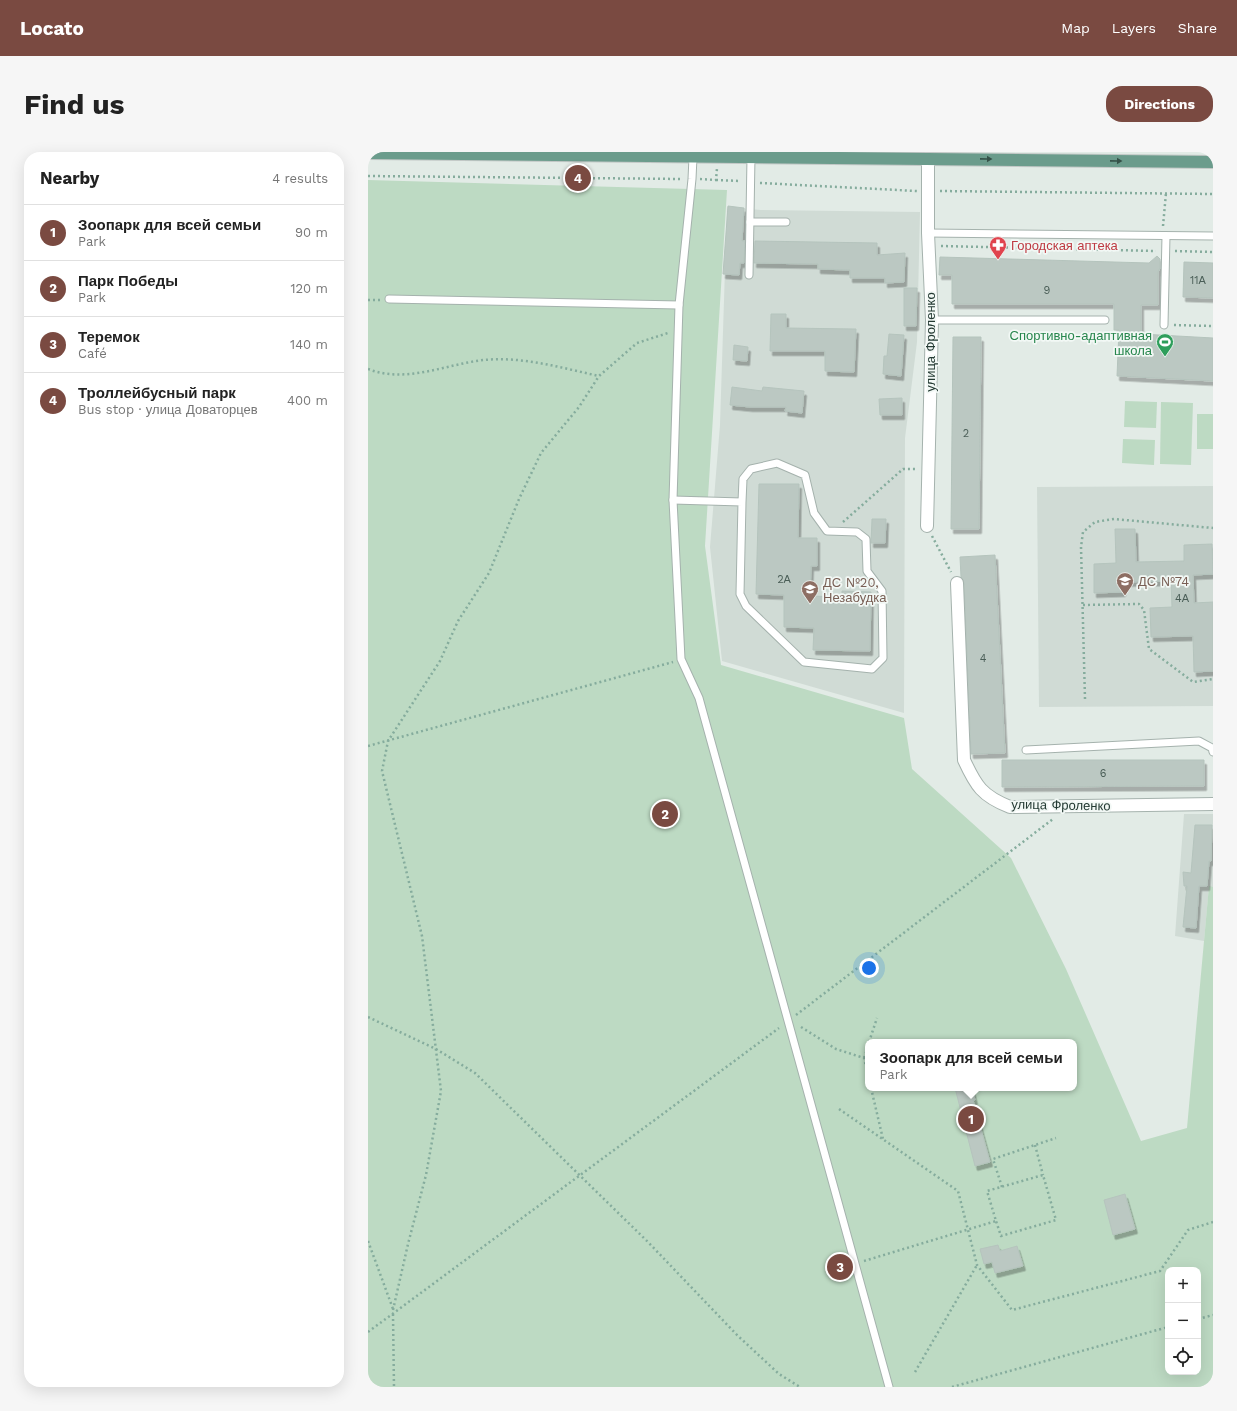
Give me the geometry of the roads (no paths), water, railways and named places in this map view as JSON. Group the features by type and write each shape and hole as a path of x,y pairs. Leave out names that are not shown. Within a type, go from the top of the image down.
{"main road":[{"path":"368,152 928,159 968,156 1213,162"}],"street":[{"name":"улица Фроленко","path":"927,526 932,320 928,233 928,159"},
{"name":"улица Фроленко","path":"957,583 964,760 974,783 993,800 1010,807 1213,804"}],"lane":[{"path":"693,157 679,304 673,500 681,660 699,698 785,1010 787,1022 889,1387"},
{"path":"749,275 751,157"},
{"path":"750,222 786,222"},
{"path":"928,233 1213,236"},
{"path":"1164,236 1164,325"},
{"path":"389,299 679,304"},
{"path":"932,320 1105,320"},
{"path":"776,463 805,475 814,513 827,531 857,532 866,539 867,571 882,591 883,658 872,669 804,662 746,606 740,594 742,502 743,479 752,469 776,463"},
{"path":"673,500 742,502"},
{"path":"1026,750 1199,741 1212,748 1213,752"}],"place":[{"name":"Троллейбусный парк","path":"578,178"},
{"name":"Городская аптека","path":"998,260"},
{"name":"Спортивно-адаптивная школа","path":"1165,357"},
{"name":"ДС №74","path":"1125,596"},
{"name":"ДС №20, Незабудка","path":"810,604"},
{"name":"Парк Победы","path":"665,814"},
{"name":"Зоопарк для всей семьи","path":"971,1119"},
{"name":"Теремок","path":"840,1267"}]}
